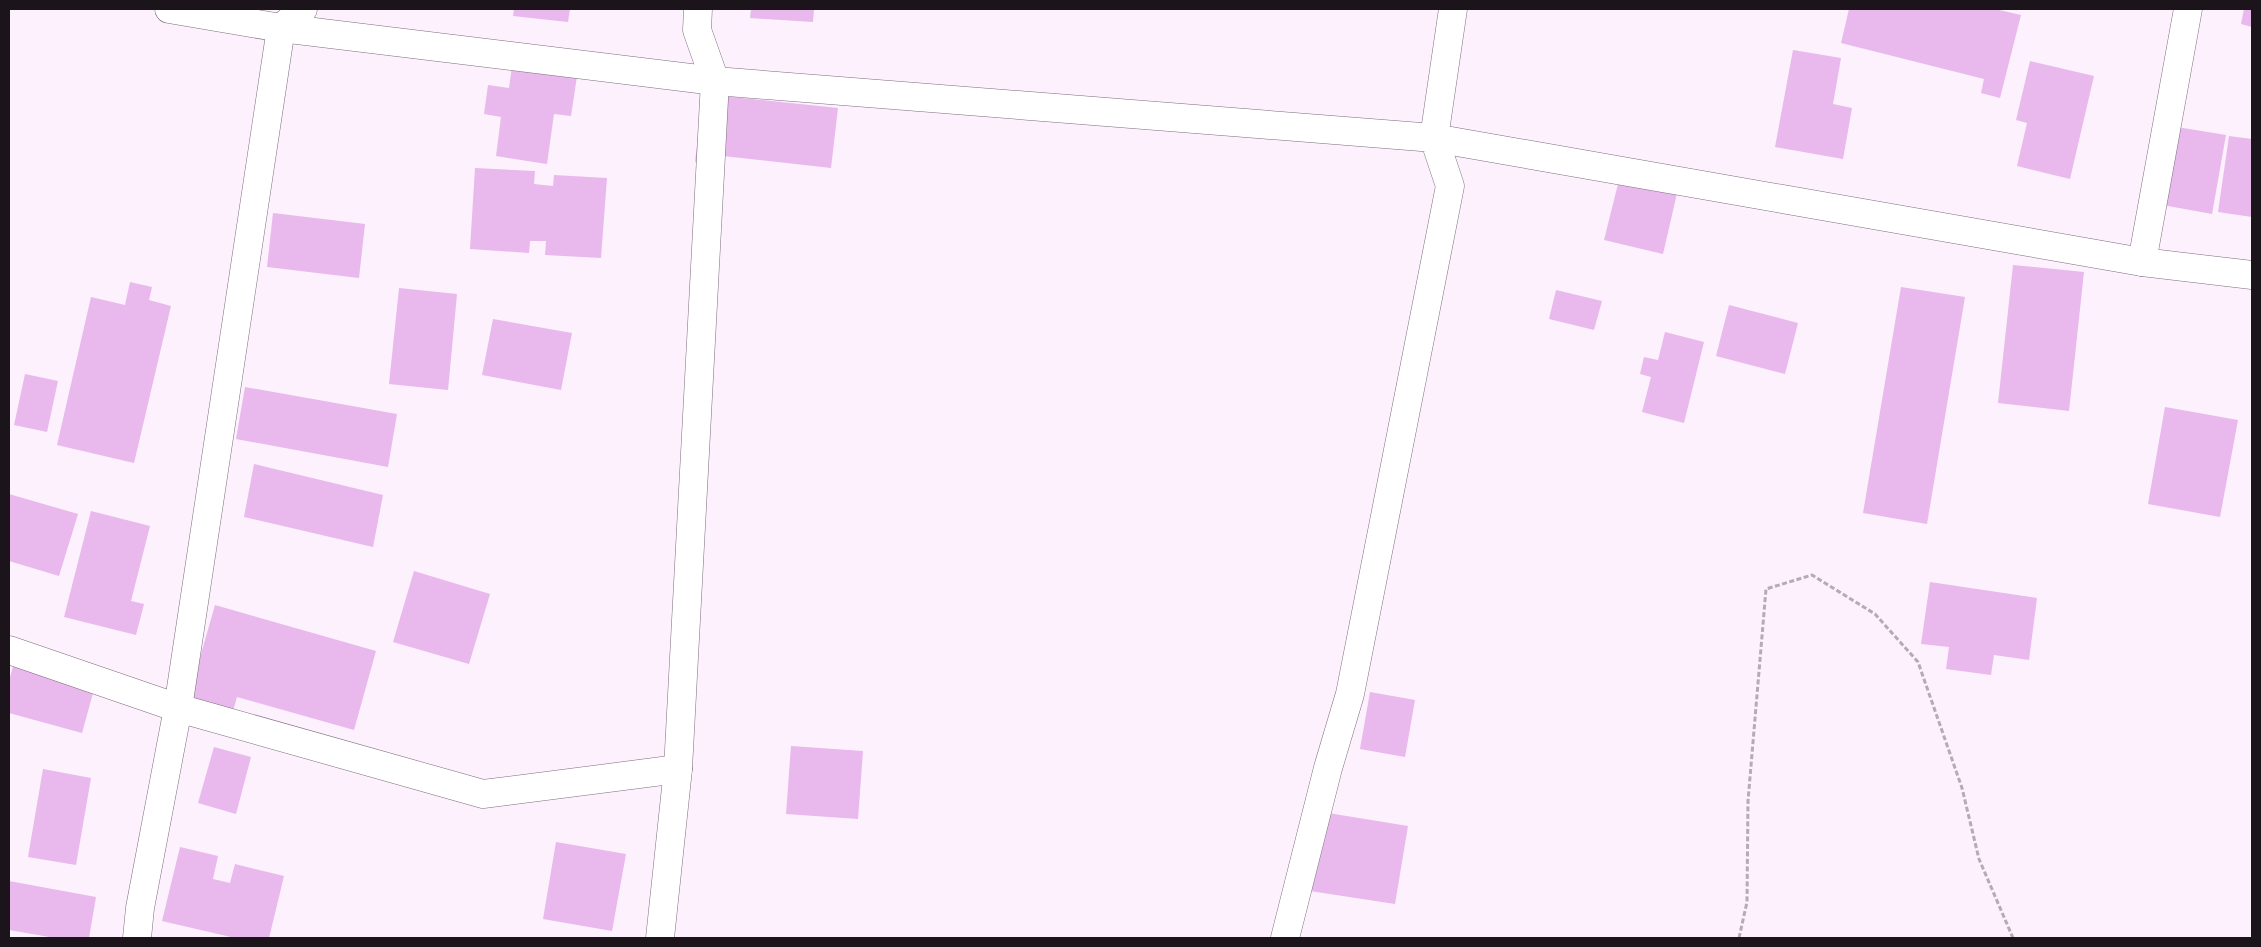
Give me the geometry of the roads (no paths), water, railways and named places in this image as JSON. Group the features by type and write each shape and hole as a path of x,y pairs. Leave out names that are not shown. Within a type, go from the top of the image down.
{"street":[{"path":"169,9 281,28 715,81 1434,138 2142,262 2252,275"},
{"path":"137,938 140,908 178,708 281,28 303,9"},
{"path":"660,938 678,769 715,81 697,30 698,9"},
{"path":"1285,938 1328,768 1350,694 1450,186 1434,138 1453,9"},
{"path":"2142,262 2188,9"},
{"path":"9,650 178,708 483,794 678,769"}]}
